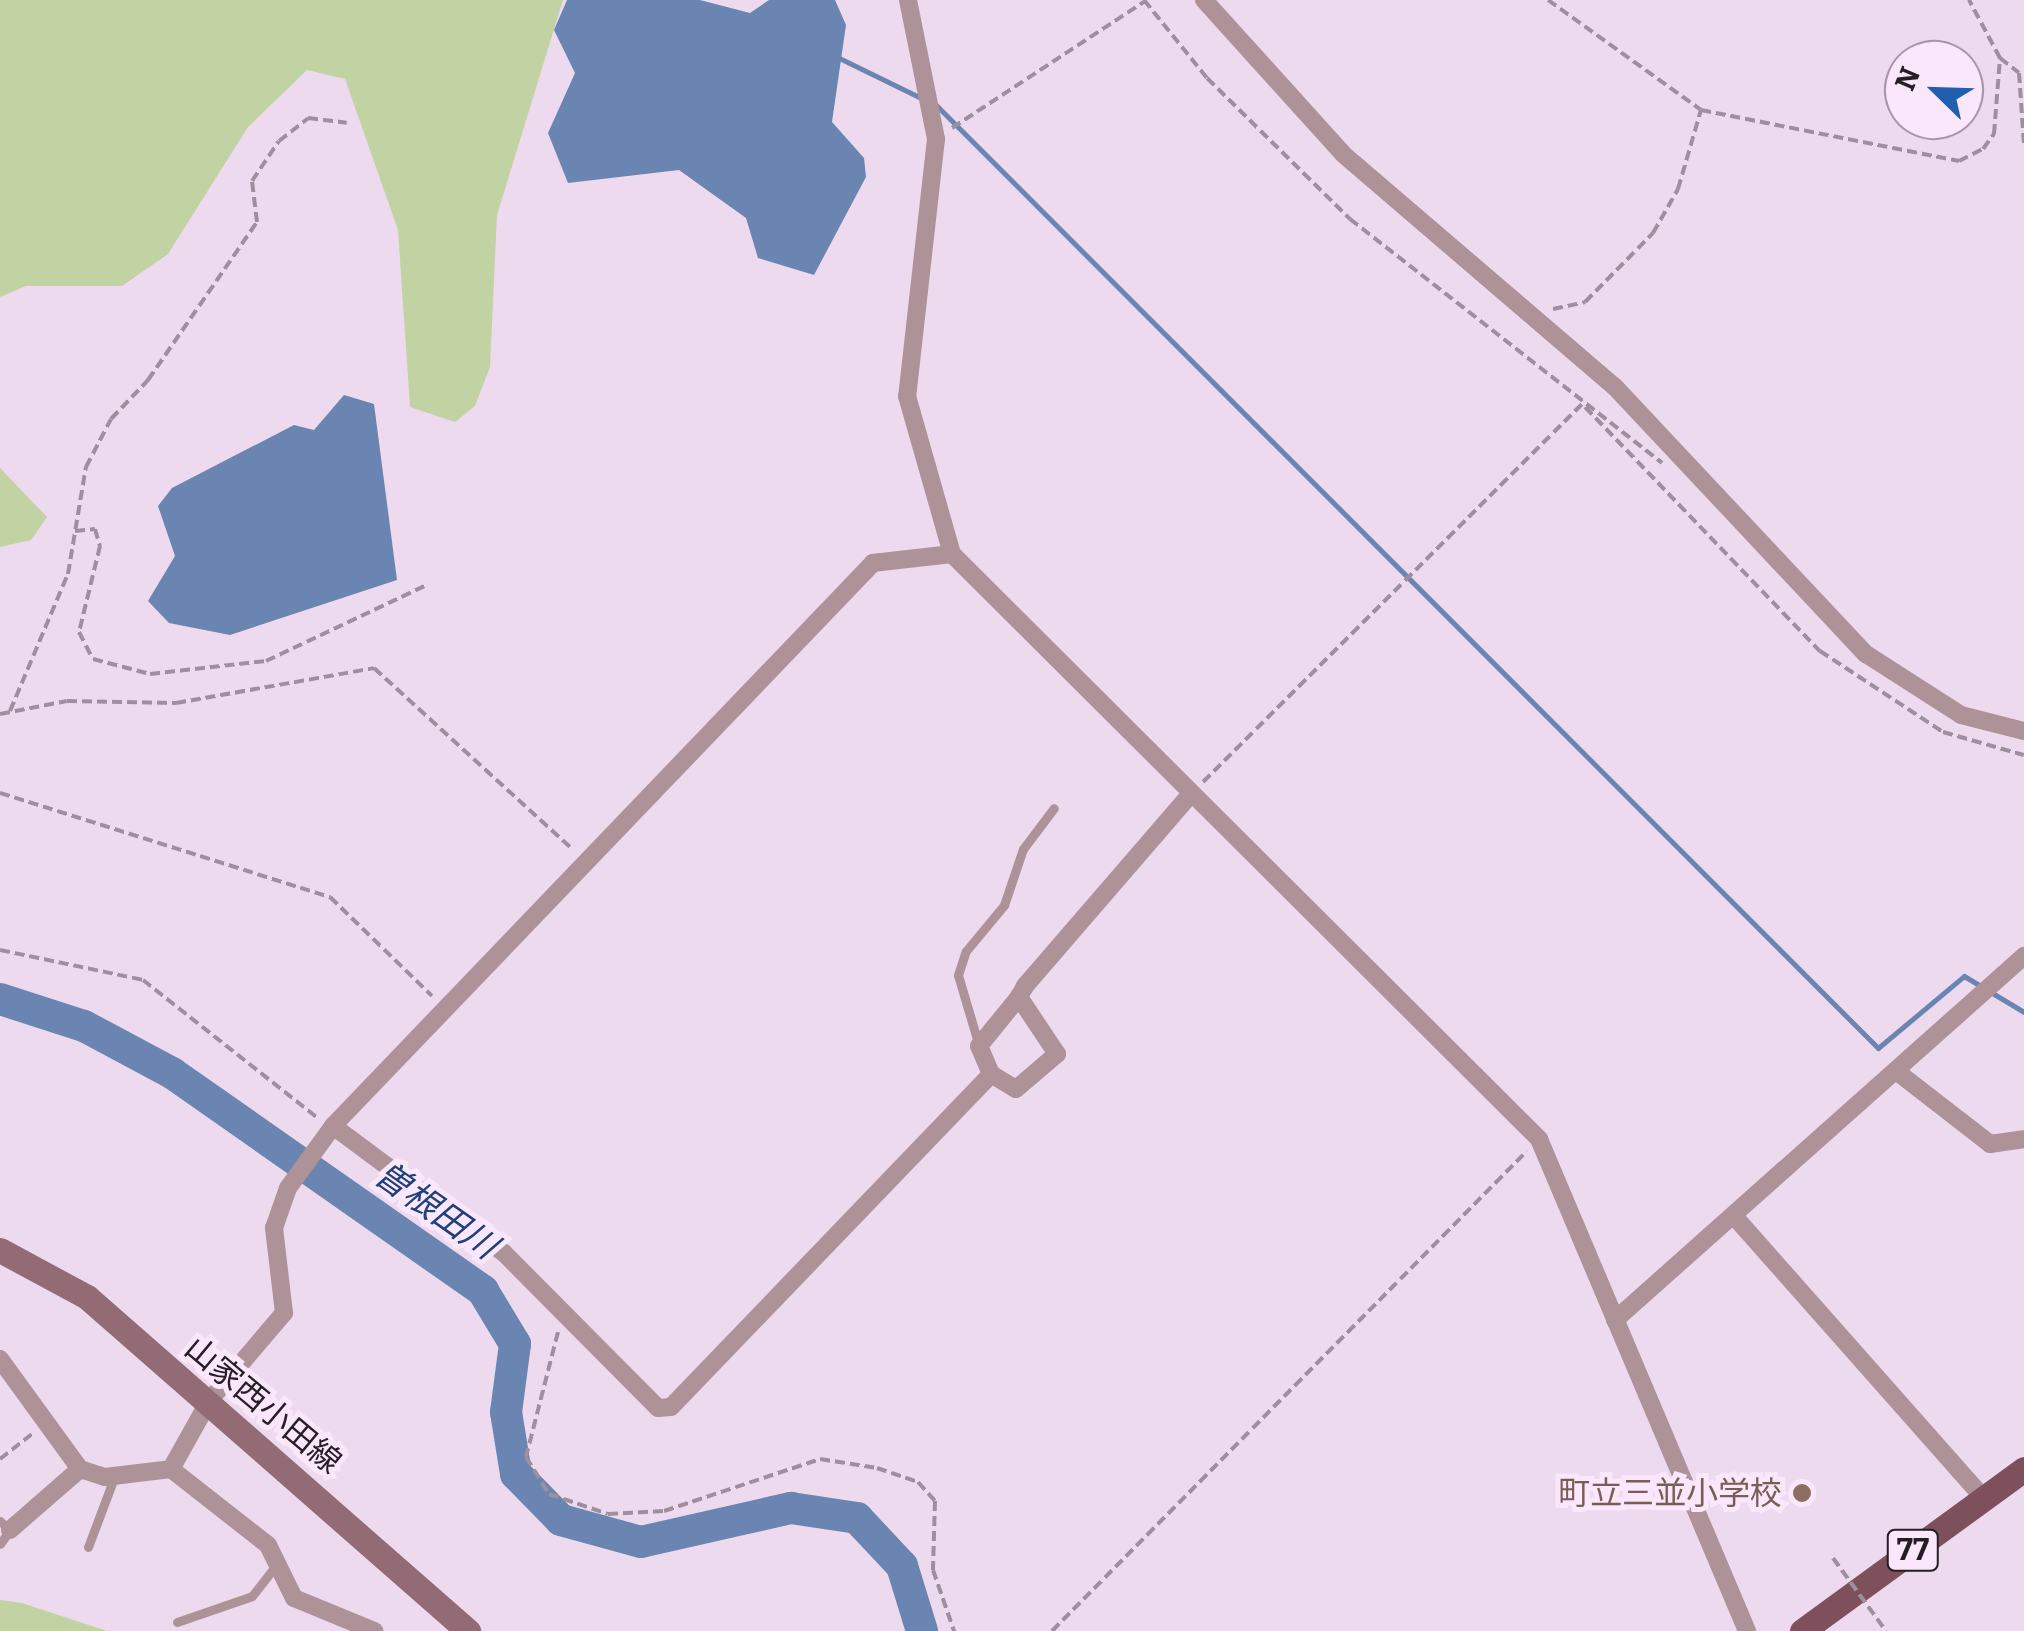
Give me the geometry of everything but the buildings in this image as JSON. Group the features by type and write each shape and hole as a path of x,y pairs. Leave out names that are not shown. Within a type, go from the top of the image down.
{"main road":[{"name":"山家西小田線","path":"0,1250 87,1298 468,1631"},
{"name":"77","path":"1802,1631 2024,1469"}],"street":[{"path":"908,0 936,138 907,396 952,554 1189,796 1539,1139 1748,1631"},
{"path":"1204,0 1343,154 1534,315 1866,654 1961,715 2024,731"},
{"path":"171,1468 208,1401 284,1313 274,1228 288,1188 330,1132 443,1006 873,563 952,554"},
{"path":"1019,997 1057,1054 1016,1089 990,1074 978,1046 1019,997 1189,796"},
{"path":"1615,1320 2024,956"},
{"path":"1896,1071 1990,1144 2024,1139"},
{"path":"330,1132 504,1252 658,1408 671,1406 990,1074"},
{"path":"1734,1216 1984,1499"},
{"path":"0,1358 44,1425 80,1469 115,1476 171,1468 268,1544 274,1569 294,1598 374,1631"},
{"path":"3,1531 80,1469"}],"lane":[{"path":"978,1046 962,963 1054,808"},
{"path":"88,1547 115,1476"},
{"path":"177,1622 252,1596 274,1569"}],"path":[{"path":"1548,0 1702,110 1959,161 1994,134 2000,58"},
{"path":"1969,0 2000,58 2019,73 2024,145"},
{"path":"936,138 1144,1 1332,202 1657,461 1690,472"},
{"path":"1534,315 1585,302 1653,233 1678,189 1702,110"},
{"path":"10,711 68,574 86,467 111,419 148,380 257,222 252,182 261,168 308,118 347,123"},
{"path":"1189,796 1582,403"},
{"path":"1582,403 1820,651 1943,732 2024,755"},
{"path":"75,531 95,529 100,546 78,632 94,659 150,674 266,661 427,585"},
{"path":"0,714 67,701 176,703 387,671 585,861"},
{"path":"0,793 330,897 443,1006"},
{"path":"0,950 143,980 330,1132"},
{"path":"1052,1631 1539,1139"},
{"path":"560,1307 526,1457 548,1494 608,1514 664,1510 820,1460 878,1468 918,1482 936,1501 933,1570 954,1631"},
{"path":"0,1459 44,1425"},
{"path":"1833,1558 1886,1631"}],"green space":[{"path":"0,0 563,0 497,215 490,367 475,406 455,422 410,407 398,230 345,79 307,70 248,127 168,254 122,286 26,286 0,297"},
{"path":"0,468 47,517 31,540 0,547"},
{"path":"0,1600 22,1603 107,1631 0,1631"}],"water":[{"path":"567,0 700,0 750,13 769,0 835,0 846,25 832,122 864,158 866,177 814,275 758,258 746,218 679,170 568,183 548,133 575,73 554,30"},
{"path":"344,395 374,404 397,580 230,635 169,623 148,601 175,556 158,506 172,488 294,425 314,430"}],"waterway":[{"path":"833,55 921,98"},
{"path":"936,105 1878,1048 1964,976 2024,1012"},
{"name":"曽根田川","path":"0,999 84,1026 172,1073 483,1291 515,1344 506,1412 516,1474 561,1520 641,1542 791,1508 857,1518 902,1566 922,1631"}],"place":[{"name":"町立三並小学校","path":"1802,1493"}]}
